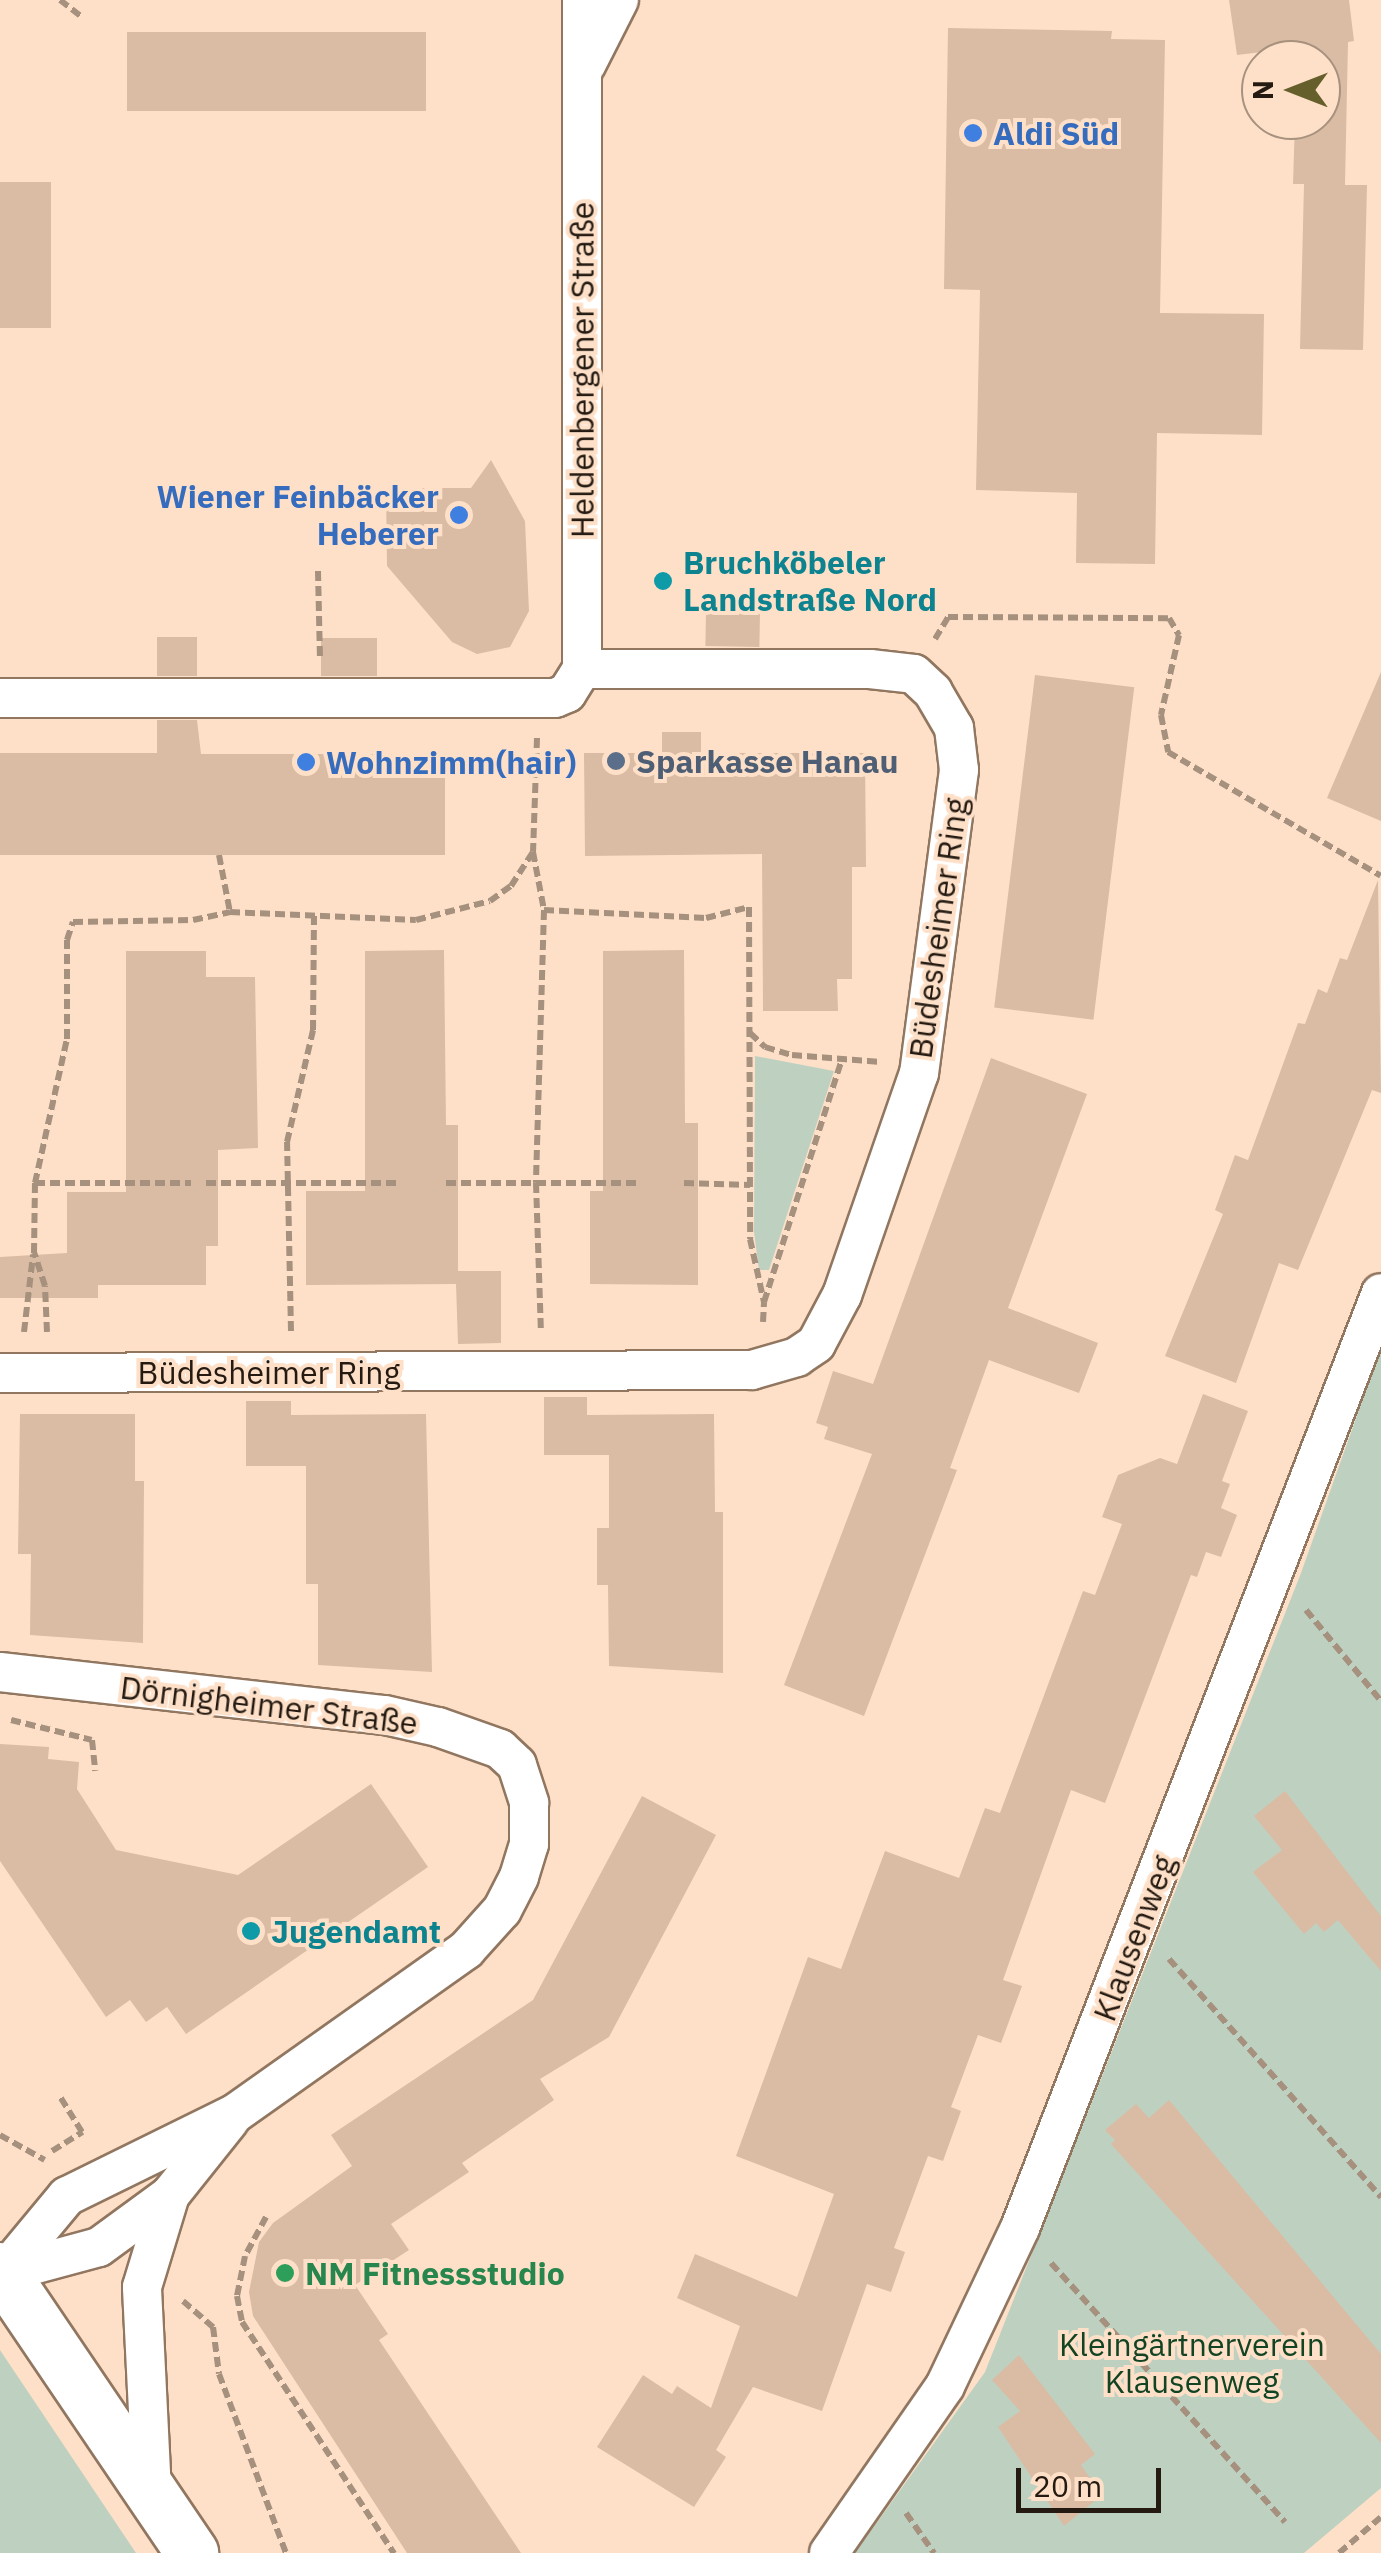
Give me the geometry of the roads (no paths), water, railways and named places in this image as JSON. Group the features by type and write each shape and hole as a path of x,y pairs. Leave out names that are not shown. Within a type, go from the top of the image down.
{"main road":[{"path":"1,2271 192,2553"}],"street":[{"name":"Heldenbergener Straße","path":"582,0 582,669"},
{"name":"Heldenbergener Straße","path":"582,72 619,0"},
{"name":"Büdesheimer Ring","path":"12,1373 752,1370 778,1366 816,1344 842,1295 898,1145 930,1025 959,759 947,709 914,674 582,669"},
{"path":"0,698 539,698 567,694 582,669"},
{"name":"Klausenweg","path":"829,2553 946,2386 1020,2228 1381,1293"},
{"name":"Dörnigheimer Straße","path":"0,1672 385,1715 475,1738 517,1766 529,1803 529,1844 519,1877 488,1930 234,2114 67,2196 1,2271"},
{"name":"Dörnigheimer Straße","path":"1,2271 99,2247 170,2195 234,2114"},
{"name":"Dörnigheimer Straße","path":"152,2496 142,2286 170,2195"}],"place":[{"name":"Aldi Süd","path":"973,133"},
{"name":"Wiener Feinbäcker Heberer","path":"459,515"},
{"name":"Bruchköbeler Landstraße Nord","path":"663,581"},
{"name":"Sparkasse Hanau","path":"616,761"},
{"name":"Wohnzimm(hair)","path":"306,762"},
{"name":"Jugendamt","path":"251,1931"},
{"name":"NM Fitnessstudio","path":"285,2273"}],"park label":[{"name":"Kleingärtnerverein Klausenweg","path":"1192,2364"}]}
